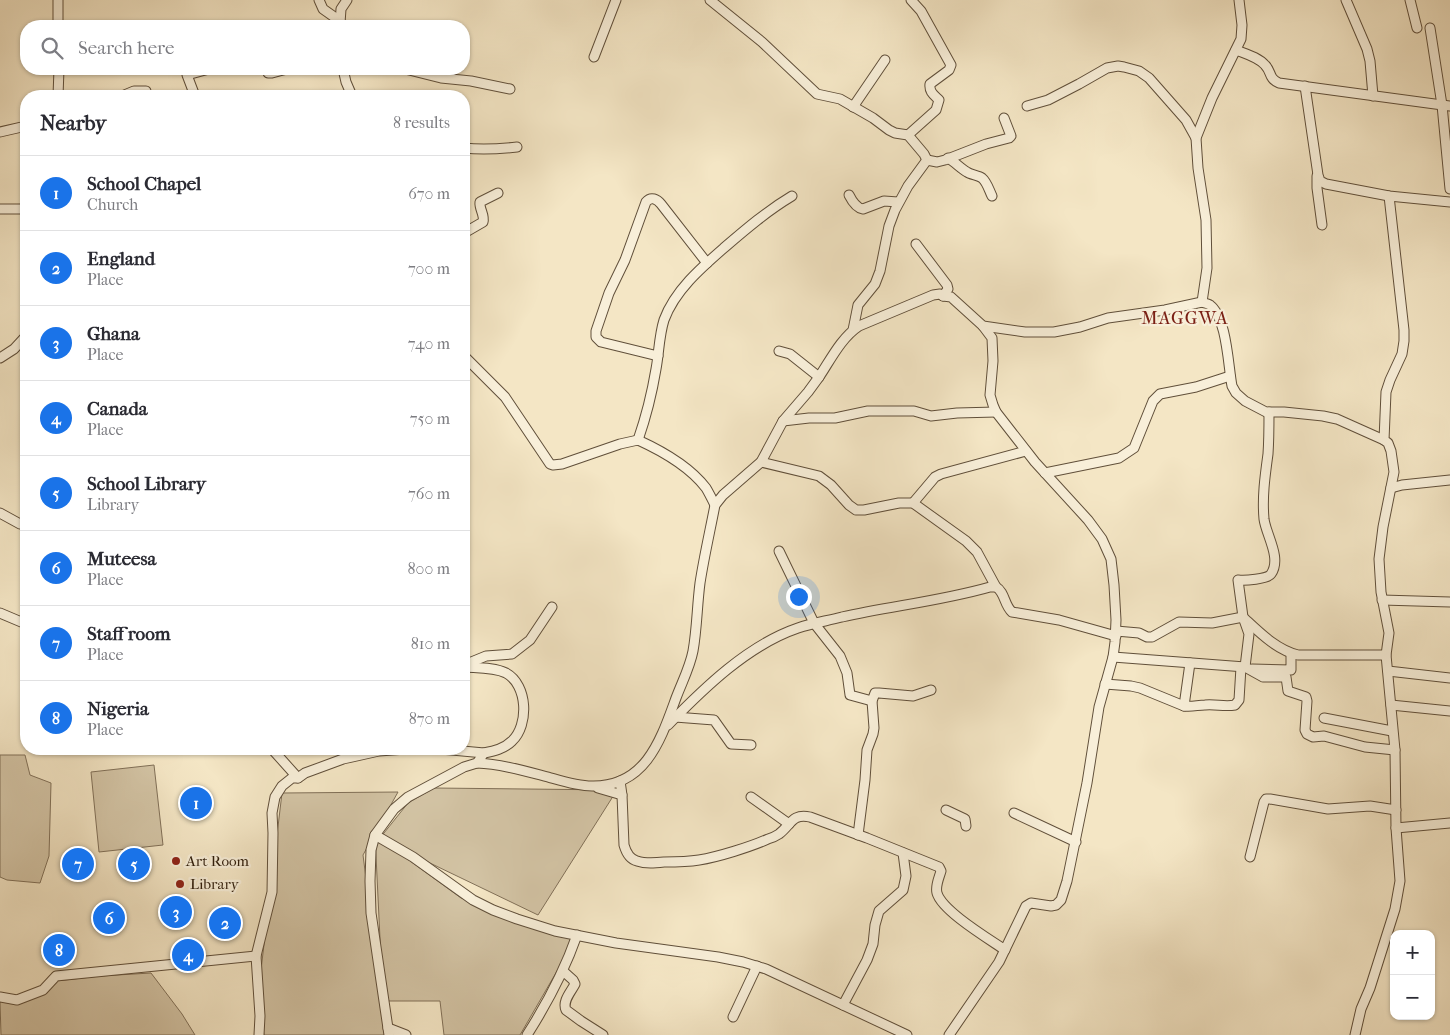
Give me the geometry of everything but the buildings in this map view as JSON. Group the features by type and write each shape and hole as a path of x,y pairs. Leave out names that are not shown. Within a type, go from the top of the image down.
{"street":[{"path":"58,0 58,20"},
{"path":"318,0 323,9 335,20"},
{"path":"340,20 341,9 347,0"},
{"path":"594,57 616,0"},
{"path":"710,0 762,42 813,91 820,96 840,99 874,118 888,130 908,135 927,160"},
{"path":"908,135 936,110 939,100 933,95 930,84 949,70 950,65 921,11 911,0"},
{"path":"1196,138 1212,98 1240,39 1242,25 1240,0"},
{"path":"1346,0 1367,49 1373,96"},
{"path":"1410,0 1417,28"},
{"path":"1430,28 1446,106 1450,189"},
{"path":"1236,50 1262,62 1269,69 1269,75 1273,80 1279,83 1446,106"},
{"path":"853,107 885,60"},
{"path":"1027,106 1053,98 1107,68 1124,67 1138,71 1149,78 1186,120 1196,138 1200,184 1206,220 1207,268 1202,302"},
{"path":"58,90 59,75"},
{"path":"187,75 193,90"},
{"path":"344,75 350,90"},
{"path":"432,75 510,89"},
{"path":"1305,86 1320,181 1326,184 1389,196 1450,202"},
{"path":"927,160 937,162 986,144 1009,138 1010,135 1004,118"},
{"path":"0,132 20,127"},
{"path":"470,149 487,150 518,147"},
{"path":"948,158 965,172 980,177 992,196"},
{"path":"853,330 858,305 875,284 880,271 889,226 898,202 916,172 927,160"},
{"path":"1318,175 1316,188 1322,225"},
{"path":"470,230 484,222 479,207 480,202 498,194"},
{"path":"849,195 853,202 863,209 884,201 898,202"},
{"path":"638,440 652,389 661,333 670,307 707,263 759,218 792,196"},
{"path":"1384,440 1386,392 1402,354 1404,341 1389,196"},
{"path":"658,356 601,342 596,337 596,331 609,293 625,260 648,200 657,200 661,204 707,263"},
{"path":"0,209 20,209"},
{"path":"916,244 947,285 948,290 943,296"},
{"path":"593,787 612,784 626,779 640,769 655,749 666,726 692,653 699,588 715,505 723,495 761,462 783,421 808,392 841,343 853,330 868,321 933,295 940,294 951,297 983,326 992,338 991,400 996,412 1045,474 1088,520 1107,548 1111,559 1116,633 1113,657 1094,731 1088,783 1076,842 1061,900 1056,905 1051,906 1031,903 1026,906 996,967 949,1035"},
{"path":"983,326 1025,332 1054,332 1121,316 1165,310 1202,302 1210,304 1218,315 1222,327 1230,376 1234,389 1239,396 1250,404 1269,412 1310,414 1337,419 1388,443 1393,458 1394,472 1379,559 1382,600 1389,633 1386,655 1395,750 1396,828 1400,881 1398,898 1370,988 1361,1009 1355,1035"},
{"path":"0,358 20,342"},
{"path":"779,351 790,354 819,377"},
{"path":"470,366 505,397 550,464 562,464 638,440 660,451 693,475 706,488 715,505"},
{"path":"1045,474 1119,458 1134,448 1158,395 1203,385 1230,376"},
{"path":"783,421 809,418 836,418 868,411 914,411 931,416 996,412"},
{"path":"1105,684 1140,688 1184,706 1192,707 1204,705 1227,707 1235,705 1239,700 1249,634 1243,618 1238,580 1244,581 1268,577 1272,574 1274,566 1274,552 1265,521 1263,491 1268,452 1269,412"},
{"path":"913,503 934,477 1026,451"},
{"path":"761,462 820,476 831,485 848,505 856,510 899,503 913,503 966,541 977,552 996,587 1002,592 1007,607 1012,612 1116,633 1139,633 1147,637 1152,637 1179,622 1212,623 1243,618 1265,637 1291,654 1306,656 1386,655"},
{"path":"1391,488 1450,480"},
{"path":"0,513 20,524"},
{"path":"779,551 814,623 840,656 847,673 850,695 872,701"},
{"path":"666,726 698,694 747,655 796,628 884,608 916,604 996,587"},
{"path":"1382,600 1450,602"},
{"path":"470,663 486,656 512,654 530,640 552,607"},
{"path":"0,614 20,622"},
{"path":"1113,657 1291,670 1291,654"},
{"path":"1184,706 1190,663"},
{"path":"470,667 498,671 512,678 517,684 522,699 523,721 519,732 504,747 484,753 470,752"},
{"path":"1245,668 1263,677 1286,677 1288,691 1306,697 1305,730 1307,734 1313,737 1324,736 1365,747 1395,750"},
{"path":"1388,671 1450,678"},
{"path":"858,835 867,750 874,728 872,701 875,694 914,696 931,690"},
{"path":"1391,705 1450,711"},
{"path":"675,717 714,720 731,744 751,745"},
{"path":"1324,718 1392,731"},
{"path":"478,763 484,753"},
{"path":"277,755 298,778"},
{"path":"259,1035 260,1016 256,956 272,892 272,813 275,797 282,786 292,778 298,778 305,773 342,759 360,755"},
{"path":"406,1035 388,1032 371,913 371,850 375,835 384,821 408,797 464,766 478,763 538,774 622,795"},
{"path":"620,781 624,844 629,857 636,861 645,863 697,861 711,858 767,840 778,834 795,818 803,816 825,822 939,867 940,873 936,888 939,898 960,919 1005,950"},
{"path":"751,797 789,824"},
{"path":"1250,857 1266,799 1328,809 1370,806 1396,810"},
{"path":"946,810 965,819 966,826"},
{"path":"1014,813 1076,842"},
{"path":"1396,828 1450,823"},
{"path":"375,835 413,857 472,900 493,910 554,931 616,943 743,962 843,1004 907,1035"},
{"path":"843,1004 867,960 873,944 879,911 903,890 906,876 902,853"},
{"path":"527,1035 545,1007 563,971 577,935"},
{"path":"0,997 17,1000 43,990 56,976 256,956"},
{"path":"733,1017 756,966"},
{"path":"563,971 575,984 564,1004 566,1010 603,1035"}],"shaded area":[{"path":"0,755 25,755 30,775 51,783 49,856 40,883 7,880 0,877"},
{"path":"154,765 163,845 99,852 91,772"},
{"path":"434,788 617,790 538,915 380,839 461,898 575,940 520,1035 444,1035 440,1001 383,1001 375,835 380,838 408,803"},
{"path":"398,792 363,855 386,1035 264,1035 258,995 282,793"},
{"path":"151,973 182,1014 195,1035 1,1035 0,1002 33,992 56,981"}],"place":[{"name":"School Chapel","path":"196,803"},
{"name":"Art Room","path":"176,861"},
{"name":"Staff room","path":"78,864"},
{"name":"School Library","path":"134,864"},
{"name":"Library","path":"180,884"},
{"name":"Ghana","path":"176,912"},
{"name":"Muteesa","path":"109,918"},
{"name":"England","path":"225,923"},
{"name":"Nigeria","path":"59,950"},
{"name":"Canada","path":"188,955"}],"district":[{"name":"MAGGWA","path":"1185,318"}]}
